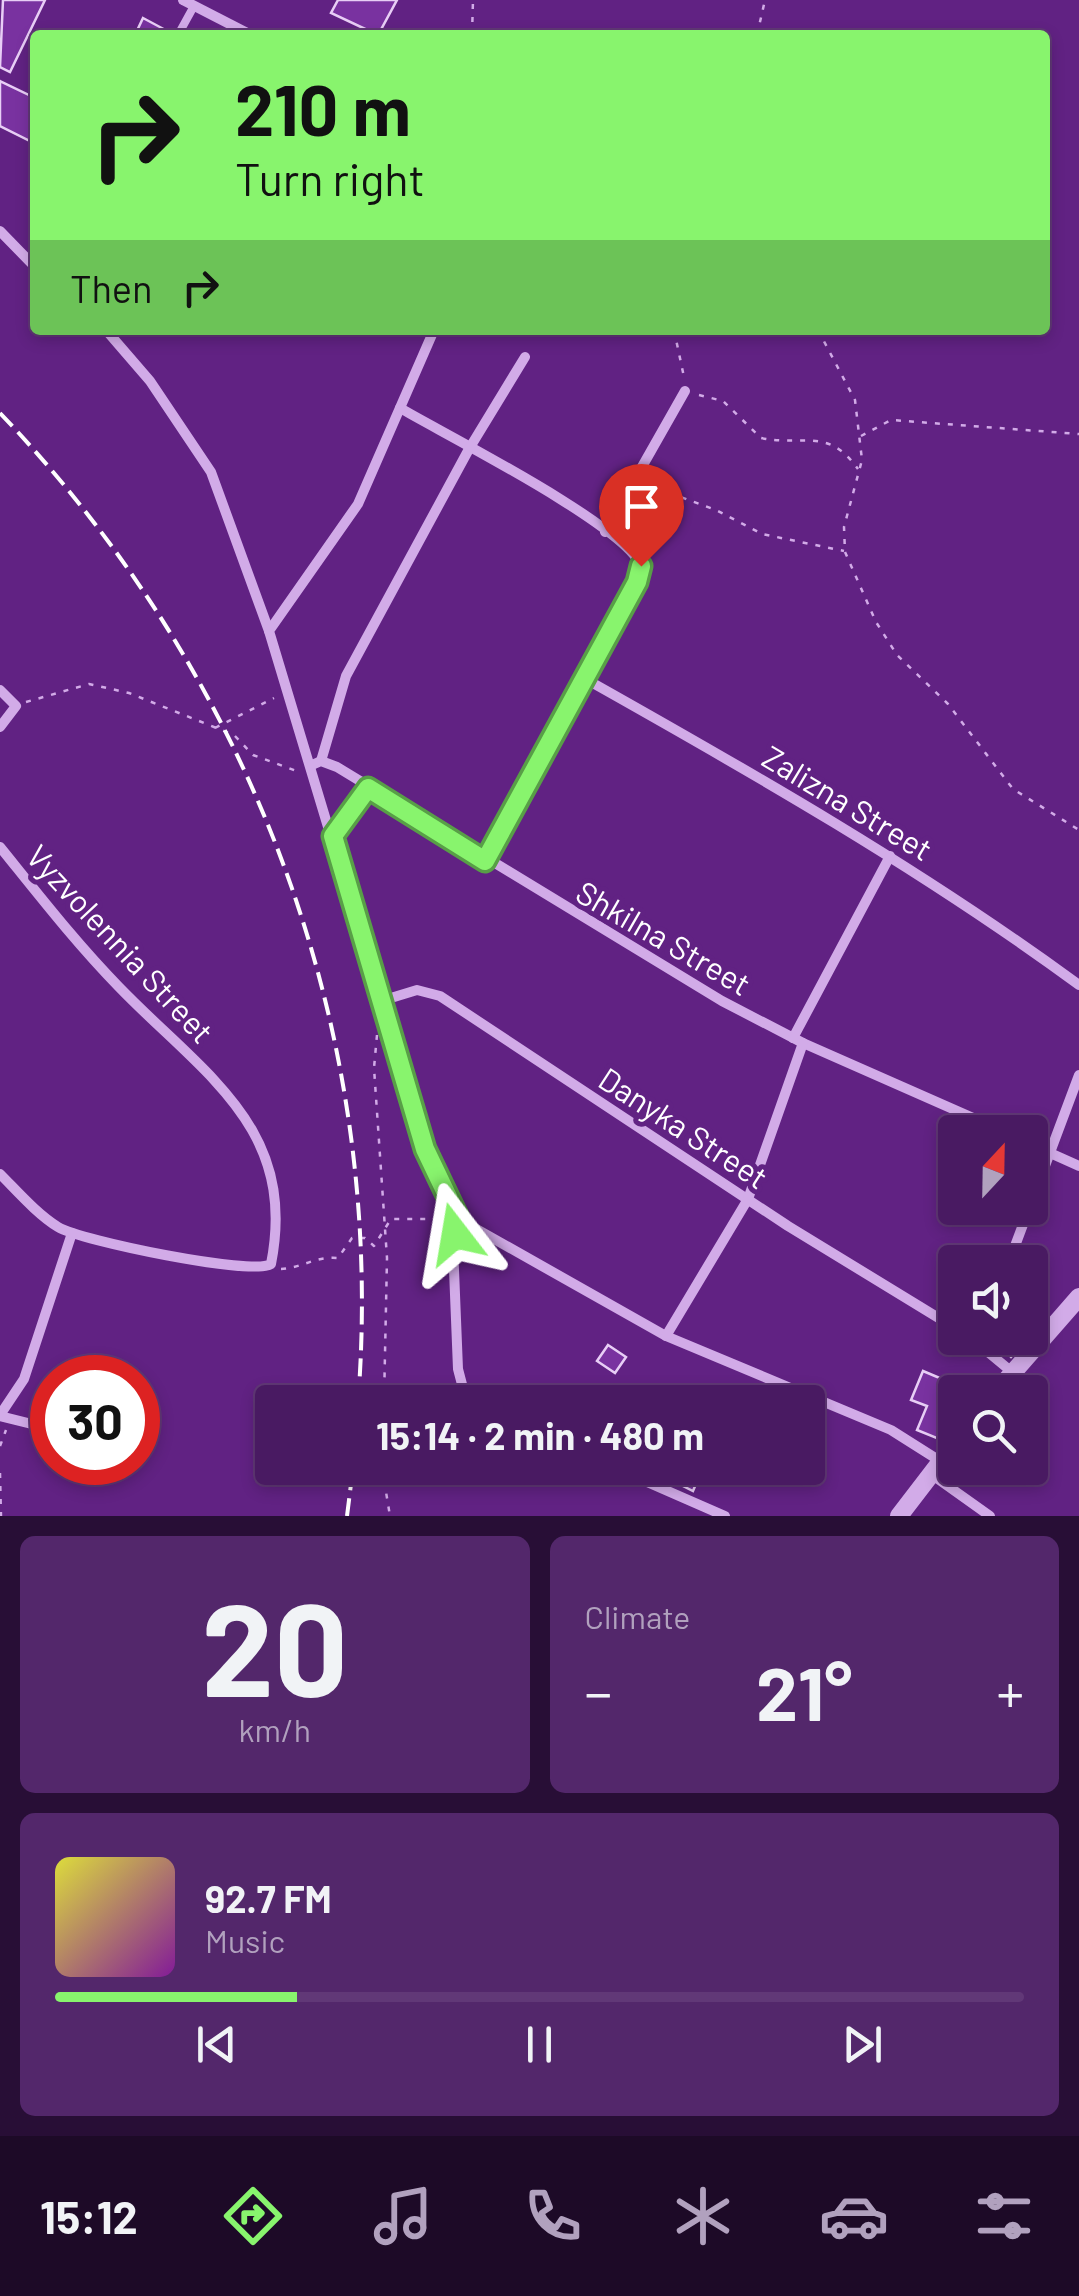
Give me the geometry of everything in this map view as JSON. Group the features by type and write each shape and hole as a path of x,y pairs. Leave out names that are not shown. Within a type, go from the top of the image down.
{"street":[{"path":"188,3 241,30"},
{"path":"0,231 30,259"},
{"path":"110,335 150,381 211,472 316,763"},
{"path":"269,631 285,601 352,513 432,335"},
{"path":"525,357 469,449 346,676 316,763 316,777 425,1149 458,1218 666,1336 891,1430 990,1516"},
{"path":"605,532 685,391"},
{"path":"400,408 541,488 632,551 641,566 640,576 485,861"},
{"name":"Zalizna Street","path":"582,677 954,894 1079,985"},
{"path":"0,690 16,706 0,727"},
{"name":"Shkilna Street","path":"316,763 368,788 722,1001 798,1040 966,1115"},
{"path":"333,836 368,788"},
{"name":"Vyzvolennia Street","path":"0,847 118,986 207,1073 256,1133 274,1176 279,1200 268,1267"},
{"path":"666,1336 748,1199 798,1040 890,856"},
{"name":"Danyka Street","path":"381,1000 417,990 440,996 748,1199 938,1317"},
{"path":"1016,1245 1079,1076"},
{"path":"1048,1152 1079,1166"},
{"path":"0,1174 47,1218 72,1233 237,1269 268,1267"},
{"path":"458,1218 453,1244 458,1369 462,1385"},
{"path":"30,1424 3,1417 24,1379 72,1233"},
{"path":"1010,1375 1079,1296"},
{"path":"993,1355 1012,1372"},
{"path":"899,1516 938,1464"},
{"path":"654,1485 725,1516"}],"lane":[{"path":"180,30 188,3"}],"path":[{"path":"472,30 473,0"},
{"path":"758,30 765,0"},
{"path":"675,335 685,391 723,401 761,438 828,442 848,456 859,471"},
{"path":"821,335 855,400 859,471 844,527 845,552 876,622 897,655 948,704 1013,789 1079,830"},
{"path":"860,437 892,420 1079,434"},
{"path":"634,480 716,510 762,534 845,552"},
{"path":"16,706 51,691 89,684 129,692 234,735 266,763 316,777"},
{"path":"214,729 288,692"},
{"path":"378,1034 374,1068 386,1226 384,1385"},
{"path":"268,1267 295,1269 312,1258 338,1258 352,1238 365,1238 374,1246 392,1219 458,1218"},
{"path":"0,1446 3,1417"},
{"path":"0,1473 1,1516"},
{"path":"385,1485 390,1516"}],"building":[{"path":"3,0 45,0 10,72 0,67"},
{"path":"338,0 397,0 381,30 367,30 331,13"},
{"path":"143,18 165,30 137,30"},
{"path":"0,81 30,96 30,141 0,126"},
{"path":"608,1345 626,1357 615,1373 597,1361"},
{"path":"923,1371 938,1377 938,1439 917,1430 927,1406 911,1400"}],"railway":[{"path":"0,413 89,517 167,628 233,746 285,869 324,997 350,1130 361,1265 358,1385"},
{"path":"347,1516 351,1485"}],"route":[{"path":"455,1234 458,1218 425,1149 333,836 368,788 485,861 637,582 641,566"}]}
